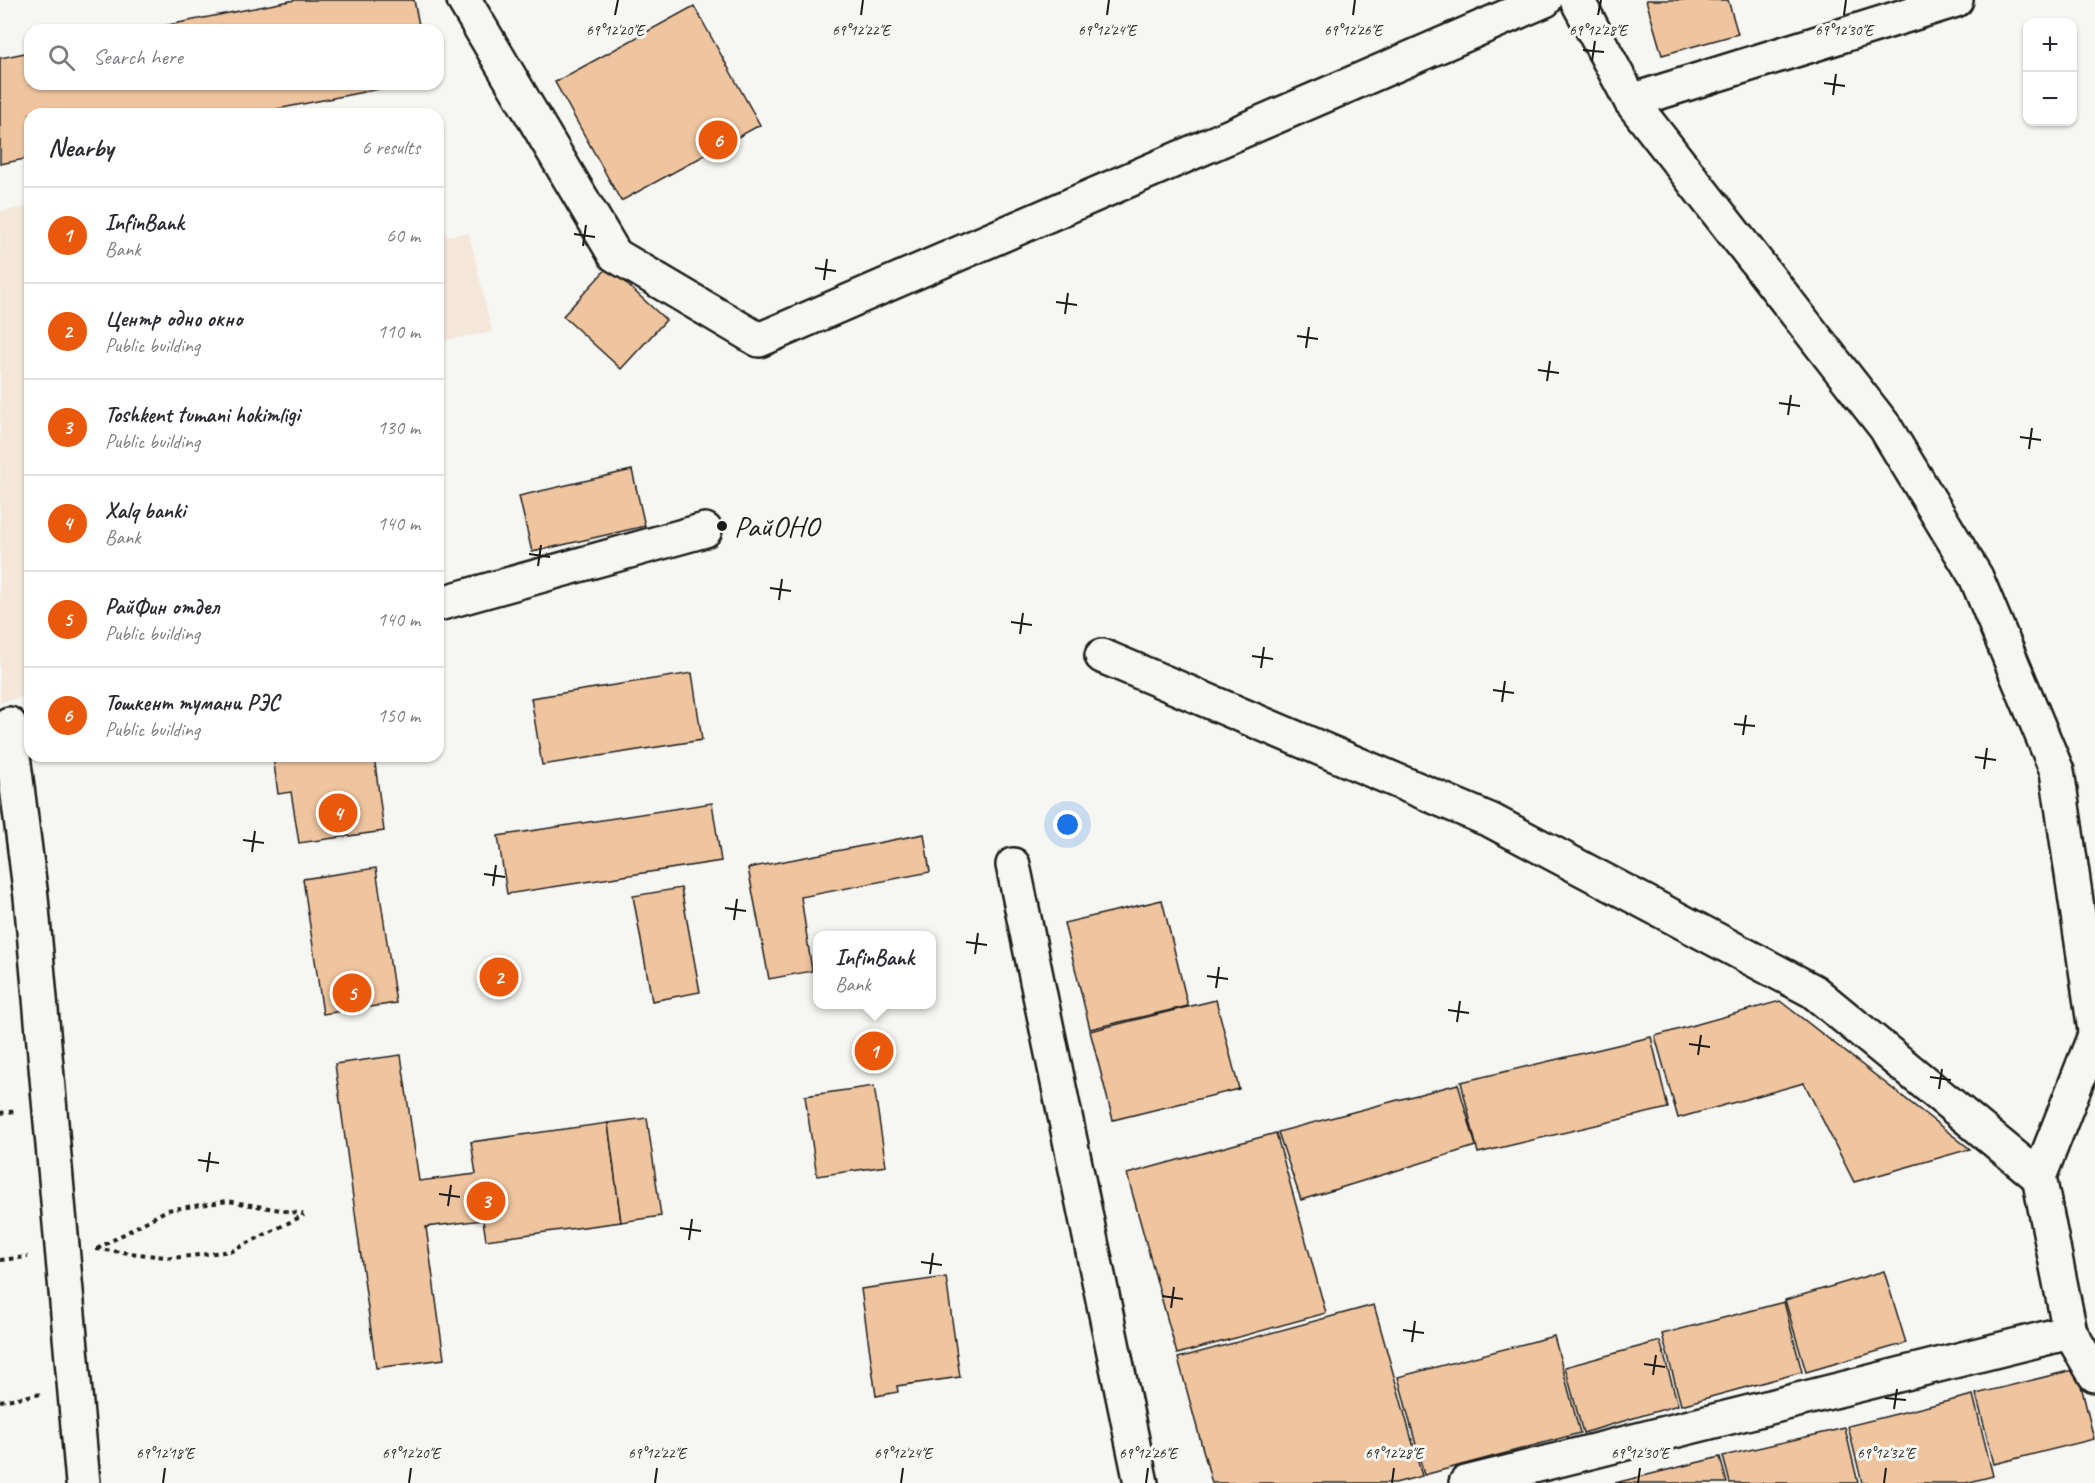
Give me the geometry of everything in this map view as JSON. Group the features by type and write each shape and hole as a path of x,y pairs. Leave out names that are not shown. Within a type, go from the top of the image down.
{"street":[{"path":"464,0 615,255 759,340 1545,0"},
{"path":"1577,0 1631,101 1885,427 1976,577 2057,771 2095,1033 2039,1177 2070,1332 2095,1375"},
{"path":"1631,101 1956,0"},
{"path":"444,602 705,530"},
{"path":"1102,657 1492,821 1813,991 2039,1177"},
{"path":"13,722 31,897 83,1483"},
{"path":"1013,866 1141,1483"},
{"path":"1466,1483 2070,1332"}],"path":[{"path":"228,1201 304,1215 232,1251 173,1258 96,1249 167,1209 228,1201"},
{"path":"0,1401 75,1389"}],"shaded area":[{"path":"24,207 24,696 0,703 0,212"},
{"path":"444,226 446,236 469,233 492,332 444,340"}],"building":[{"path":"295,0 414,0 419,24 173,24"},
{"path":"1646,0 1728,0 1738,34 1662,55"},
{"path":"694,6 760,125 621,201 555,82"},
{"path":"24,53 24,90 374,90 282,108 24,108 24,159 0,164 0,58"},
{"path":"608,267 666,320 621,369 563,316"},
{"path":"632,470 645,526 532,552 519,496"},
{"path":"692,673 702,740 542,765 531,698"},
{"path":"274,762 375,762 384,831 299,843 291,792 278,794"},
{"path":"712,803 721,861 507,894 498,836"},
{"path":"924,834 930,872 801,897 812,971 769,979 748,868"},
{"path":"376,868 396,1003 323,1014 303,879"},
{"path":"681,888 700,992 652,1001 633,896"},
{"path":"1162,900 1188,1006 1090,1029 1064,923"},
{"path":"1216,1000 1239,1089 1113,1120 1090,1031"},
{"path":"1780,1001 1970,1149 1854,1182 1804,1083 1678,1118 1655,1036"},
{"path":"1651,1037 1668,1108 1478,1153 1461,1082"},
{"path":"401,1055 419,1181 476,1174 471,1142 608,1123 621,1222 486,1240 483,1220 426,1227 444,1359 376,1368 335,1064"},
{"path":"1458,1084 1476,1146 1301,1200 1278,1132"},
{"path":"874,1086 886,1166 817,1176 805,1096"},
{"path":"647,1118 661,1216 621,1222 608,1123"},
{"path":"1276,1133 1326,1313 1177,1354 1127,1174"},
{"path":"1884,1271 1906,1343 1806,1372 1785,1300"},
{"path":"946,1277 960,1377 897,1386 898,1392 876,1396 861,1289"},
{"path":"1784,1302 1802,1372 1681,1405 1662,1334"},
{"path":"1374,1305 1422,1476 1395,1483 1212,1483 1178,1358"},
{"path":"1554,1336 1580,1433 1424,1475 1398,1377"},
{"path":"1660,1341 1678,1405 1583,1433 1565,1367"},
{"path":"2077,1369 2094,1439 1994,1464 1976,1394"},
{"path":"1973,1395 1993,1476 1966,1483 1862,1483 1848,1426"},
{"path":"1845,1428 1858,1483 1730,1483 1723,1456"},
{"path":"1720,1457 1727,1483 1615,1483"}],"place":[{"name":"Тошкент тумани РЭС","path":"718,140"},
{"name":"РайОНО","path":"722,526"},
{"name":"Xalq banki","path":"338,813"},
{"name":"Центр одно окно","path":"499,977"},
{"name":"РайФин отдел","path":"352,993"},
{"name":"InfinBank","path":"874,1051"},
{"name":"Toshkent tumani hokimligi","path":"486,1201"}]}
